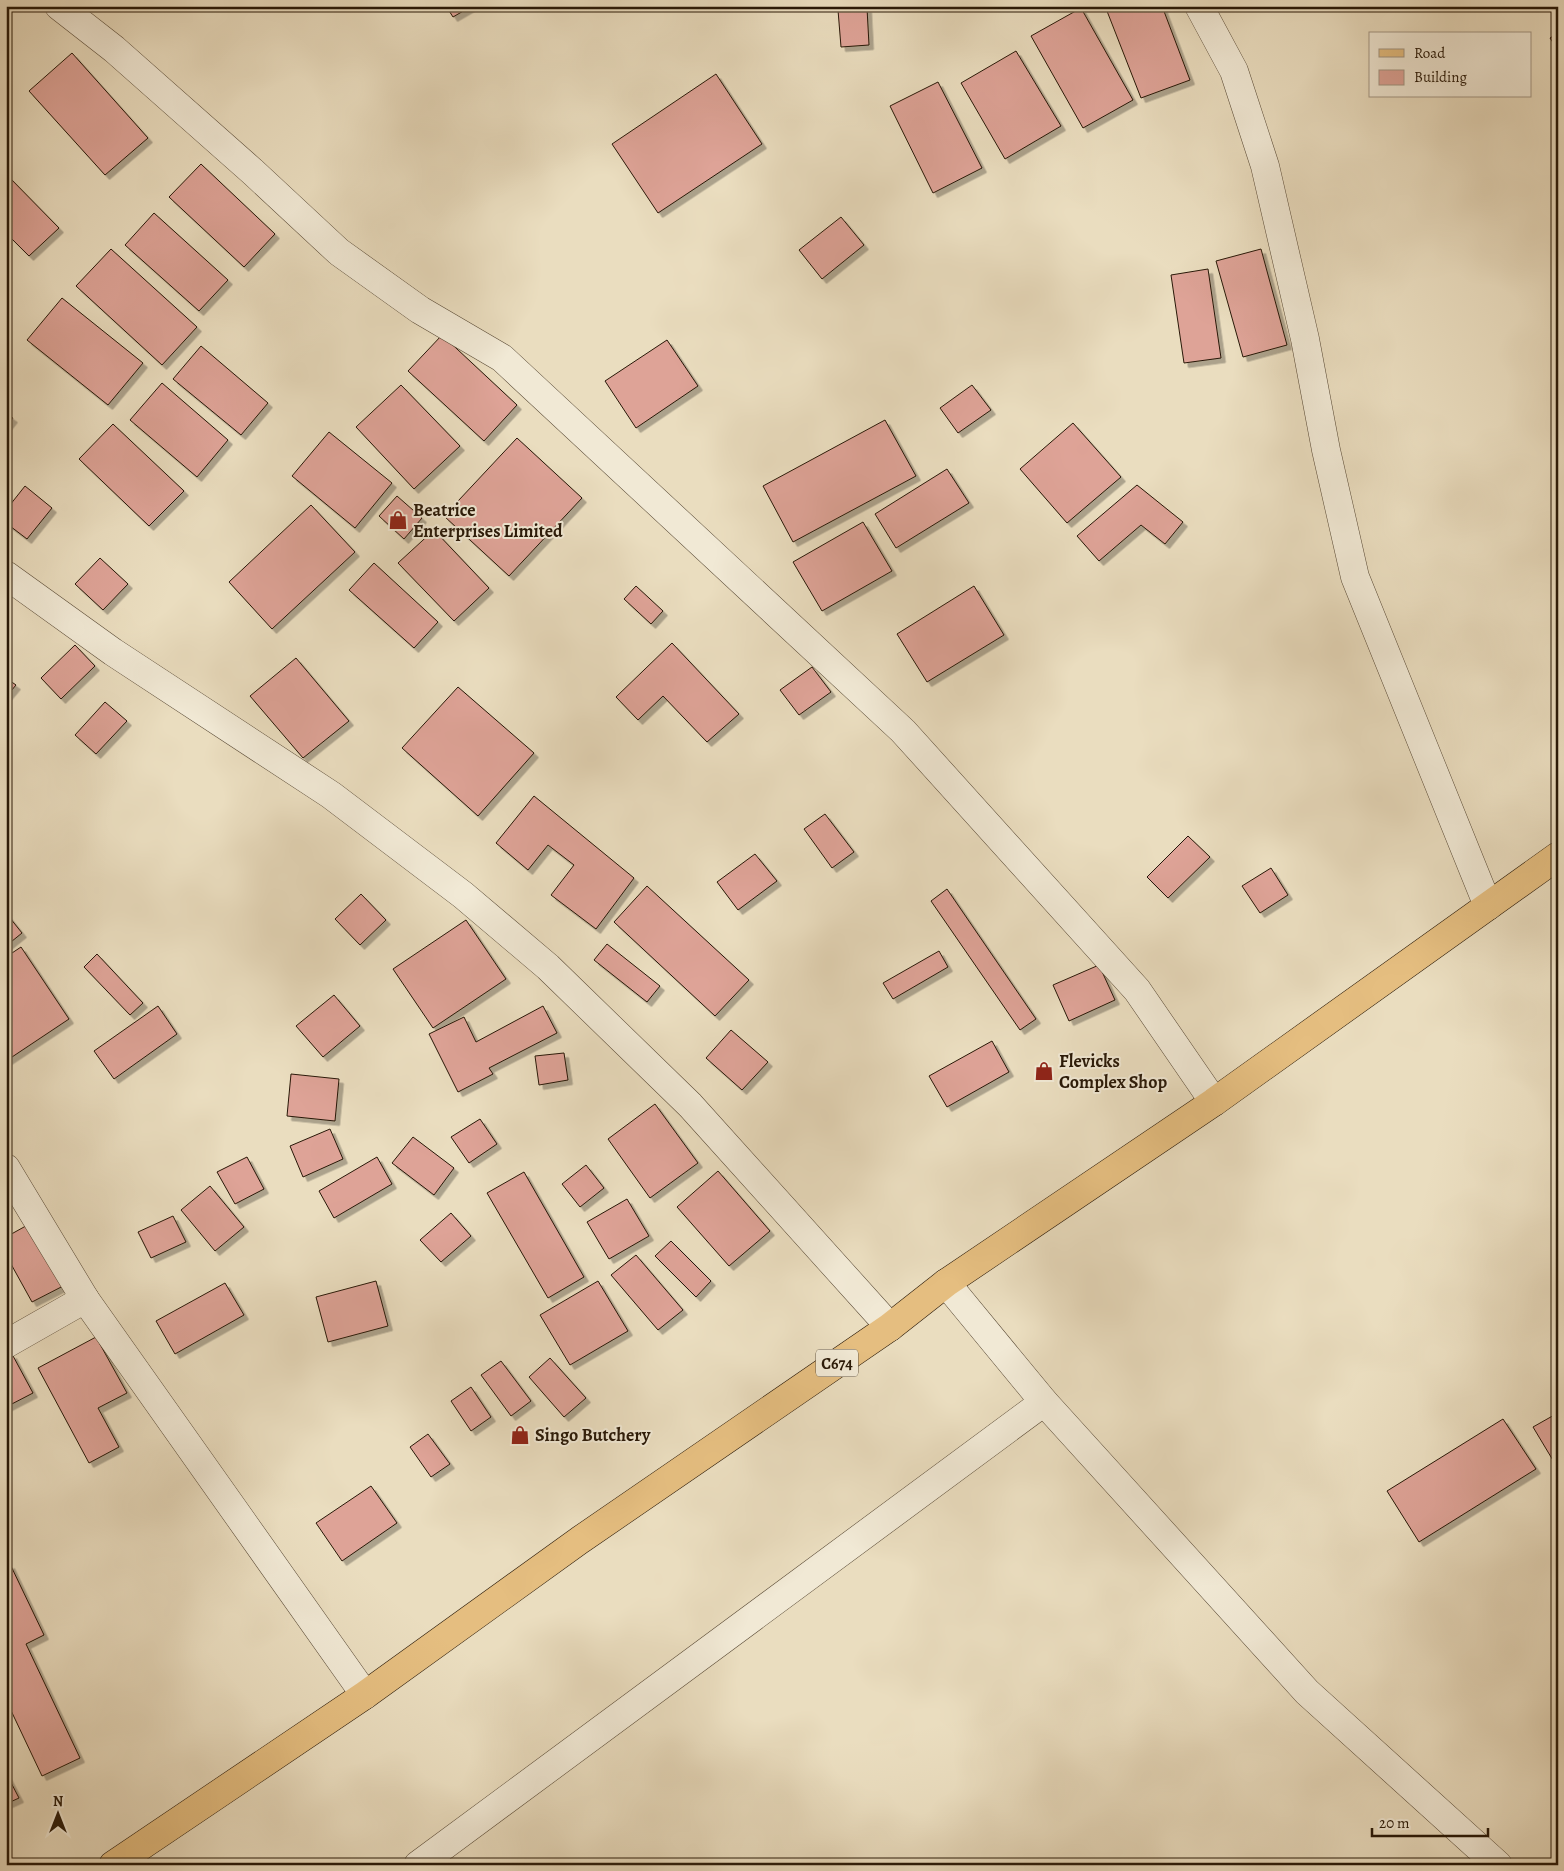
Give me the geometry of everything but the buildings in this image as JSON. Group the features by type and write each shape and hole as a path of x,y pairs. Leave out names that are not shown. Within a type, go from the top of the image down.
{"main road":[{"name":"C674","path":"113,1865 365,1695 580,1540 890,1327 946,1282 1214,1102 1558,856"}],"street":[{"path":"59,6 114,49 254,172 340,252 420,310 502,358 903,731 1137,990 1214,1102"},
{"path":"1199,6 1234,71 1265,166 1305,339 1326,450 1355,577 1488,906"},
{"path":"6,575 112,652 331,795 463,895 548,966 690,1105 890,1327"},
{"path":"6,1168 85,1299 365,1695"},
{"path":"946,1282 1044,1402 1307,1692 1498,1865"},
{"path":"6,1344 85,1299"},
{"path":"418,1865 1044,1402"}],"place":[{"name":"Beatrice Enterprises Limited","path":"398,520"},
{"name":"Flevicks Complex Shop","path":"1044,1071"},
{"name":"Singo Butchery","path":"520,1435"}]}
